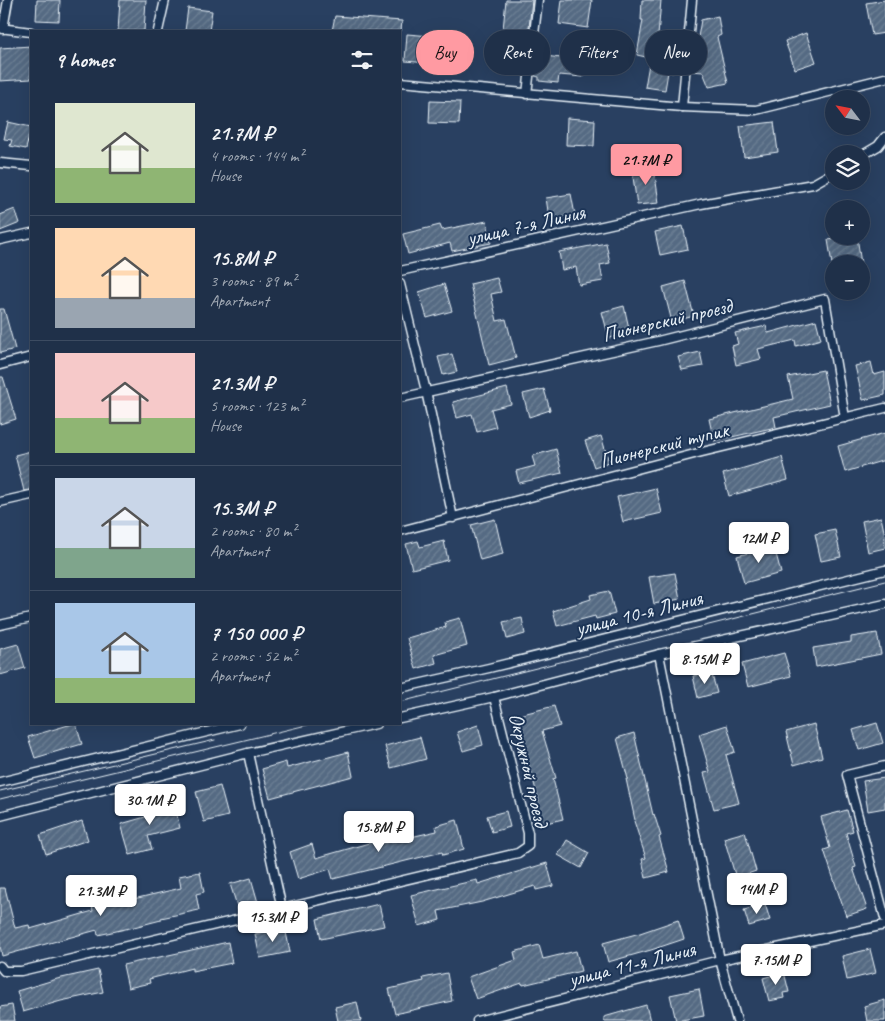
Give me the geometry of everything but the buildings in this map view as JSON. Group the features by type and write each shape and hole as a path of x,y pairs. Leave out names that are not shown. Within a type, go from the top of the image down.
{"lane":[{"path":"8,0 2,28 30,32"},
{"path":"158,30 165,0"},
{"path":"527,94 538,0"},
{"path":"682,107 692,0"},
{"path":"401,82 682,107 756,110 885,78"},
{"path":"870,151 878,146 885,137"},
{"path":"0,162 30,166"},
{"name":"улица 7-я Линия","path":"401,271 701,204 813,184 825,177"},
{"path":"0,240 30,233"},
{"path":"401,288 453,518 401,531"},
{"name":"Пионерский проезд","path":"401,398 658,341 825,299 845,418"},
{"path":"0,365 30,357"},
{"name":"Пионерский тупик","path":"453,518 702,452 885,408"},
{"path":"0,502 30,494"},
{"name":"улица 10-я Линия","path":"401,688 489,668 885,570"},
{"path":"401,718 494,697 659,654 885,604"},
{"path":"0,625 30,618"},
{"path":"659,654 720,960 737,1021"},
{"name":"Окружной проезд","path":"0,966 4,971 21,971 518,853 528,846 528,833 494,697"},
{"path":"0,782 234,725"},
{"path":"0,816 248,753 372,725"},
{"path":"248,753 282,909"},
{"path":"885,766 847,775 885,918"},
{"name":"улица 11-я Линия","path":"476,1021 720,960 885,925"}],"tram line":[{"path":"401,702 885,581"},
{"path":"0,799 307,725"},
{"path":"0,791 215,740"}]}
